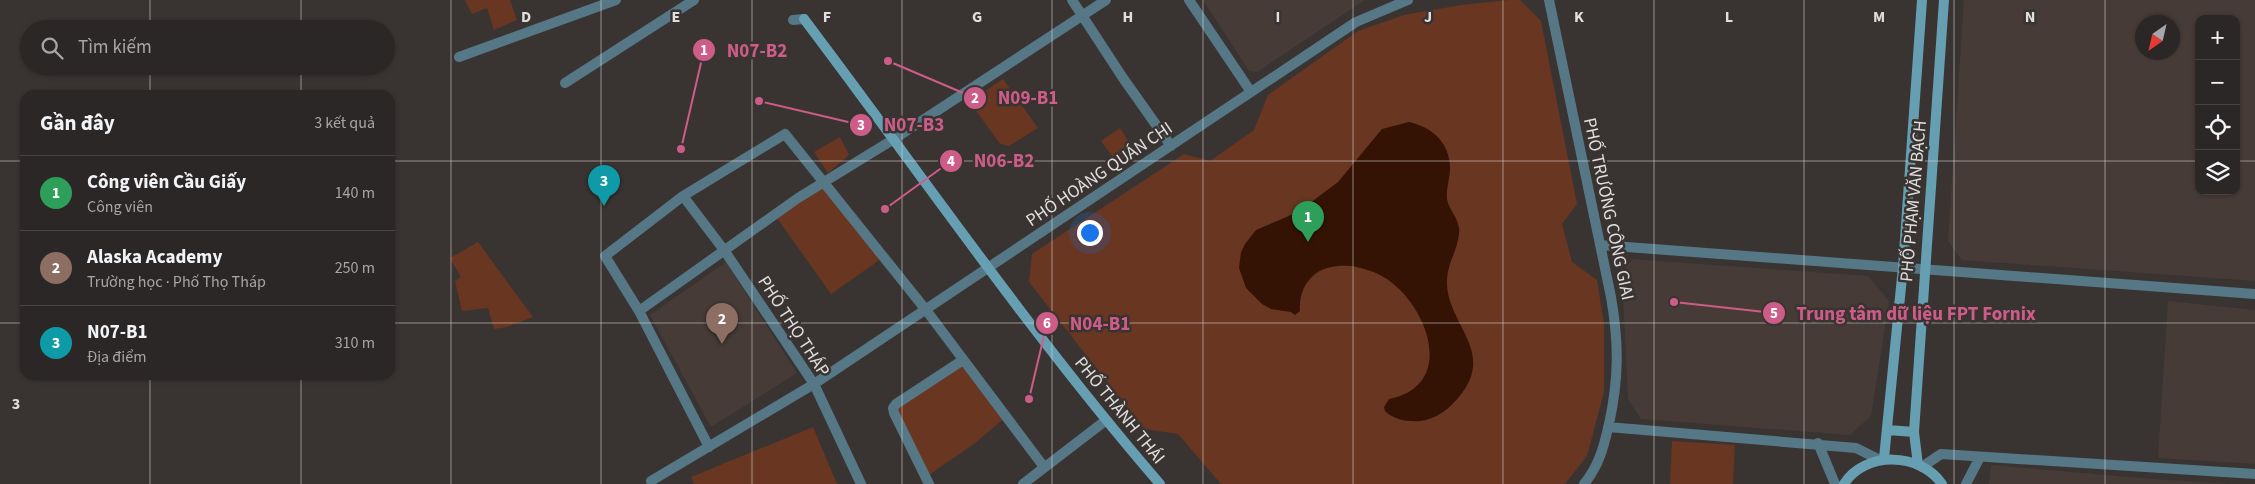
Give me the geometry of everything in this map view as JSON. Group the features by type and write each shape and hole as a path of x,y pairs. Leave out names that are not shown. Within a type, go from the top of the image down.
{"main road":[{"name":"PHỐ PHẠM VĂN BẠCH","path":"1882,459 1888,430 1903,268 1922,0"},
{"name":"PHỐ PHẠM VĂN BẠCH","path":"1920,466 1914,432 1944,0"},
{"name":"PHỐ THÀNH THÁI","path":"804,19 1105,421 1160,484"},
{"path":"1888,430 1914,432"},
{"path":"1844,484 1855,473 1882,459 1908,461 1920,466 1942,484"}],"street":[{"path":"458,58 616,0"},
{"path":"565,83 694,0"},
{"path":"1072,0 1123,78 1171,146"},
{"path":"638,311 798,198 894,139 1106,0"},
{"path":"1189,0 1251,92"},
{"name":"PHỐ HOÀNG QUÁN CHI","path":"651,481 814,384 1356,22 1408,0"},
{"name":"PHỐ TRƯƠNG CÔNG GIAI","path":"1549,0 1618,336 1617,379 1608,427 1599,459 1584,484"},
{"path":"792,20 804,19"},
{"path":"709,447 638,311 605,256 684,196 785,134 926,310 1044,467"},
{"name":"PHỐ THỌ THÁP","path":"684,196 724,250 814,384 861,484"},
{"path":"1600,245 2255,294"},
{"path":"929,484 893,408 910,394 962,360"},
{"path":"1023,484 1105,421"},
{"path":"1608,427 1856,448 1882,459"},
{"path":"1818,444 1835,484"},
{"path":"1920,466 1941,454 2255,474"},
{"path":"1966,484 1980,457"}],"shaded area":[{"path":"465,0 510,0 517,20 494,30 487,8 472,14"},
{"path":"1203,0 1365,0 1257,72 1249,71"},
{"path":"1520,0 1541,21 1577,204 1562,224 1572,262 1597,280 1604,324 1604,392 1587,456 1565,484 1221,484 1178,434 1144,429 1029,282 1032,254 1184,154 1210,161 1254,130 1268,95 1358,31 1404,15 1461,5"},
{"path":"1964,0 2255,0 2255,281 1962,260 1948,241"},
{"path":"1003,79 1038,128 1009,146 1000,144 974,108 976,97"},
{"path":"1409,122 1432,132 1447,151 1450,172 1447,199 1457,220 1459,234 1448,271 1447,285 1455,314 1468,340 1472,353 1473,367 1469,382 1450,406 1431,418 1415,421 1406,421 1393,417 1385,411 1384,407 1389,399 1410,391 1423,378 1429,362 1429,344 1424,326 1402,292 1379,274 1351,266 1333,267 1319,271 1307,282 1301,296 1300,311 1295,315 1291,312 1271,309 1262,304 1246,288 1239,268 1241,252 1256,230 1298,212 1338,182 1382,129"},
{"path":"1120,128 1135,151 1117,163 1101,141"},
{"path":"840,137 849,155 828,173 814,152"},
{"path":"825,183 884,257 831,294 774,214"},
{"path":"478,242 533,317 507,327 494,329 488,308 462,311 455,281 461,277 450,258"},
{"path":"1632,259 1868,276 1889,301 1871,416 1850,435 1641,419 1628,399 1622,273"},
{"path":"726,262 797,373 711,427 650,315"},
{"path":"2168,301 2255,310 2255,464 2158,458"},
{"path":"963,360 1006,417 975,443 926,477 894,413 896,404"},
{"path":"813,427 837,484 694,484 691,477"},
{"path":"1672,441 1735,445 1733,484 1670,484"},
{"path":"1991,465 2153,479 2230,484 1989,484"}],"place":[{"name":"N09-B1","path":"888,61"},
{"name":"N07-B3","path":"759,101"},
{"name":"N07-B2","path":"681,149"},
{"name":"N07-B1","path":"604,206"},
{"name":"N06-B2","path":"885,209"},
{"name":"Công viên Cầu Giấy","path":"1308,242"},
{"name":"Trung tâm dữ liệu FPT Fornix","path":"1674,302"},
{"name":"Alaska Academy","path":"722,344"},
{"name":"N04-B1","path":"1029,399"}]}
